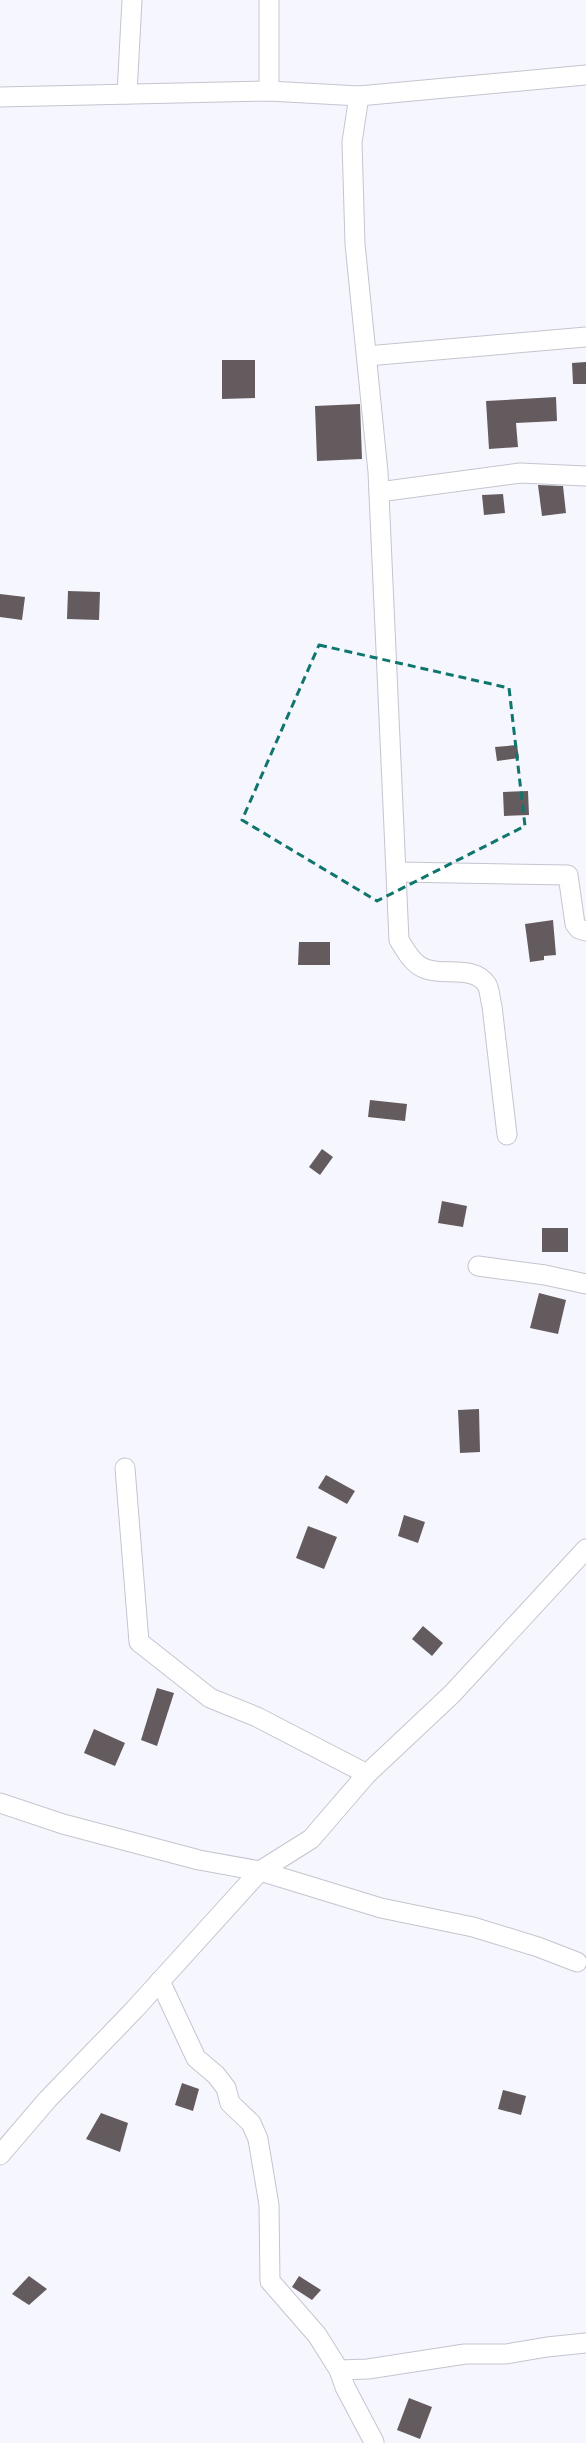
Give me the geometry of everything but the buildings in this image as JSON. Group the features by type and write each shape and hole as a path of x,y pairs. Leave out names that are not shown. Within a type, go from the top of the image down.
{"street":[{"path":"127,94 132,0"},
{"path":"268,0 269,91"},
{"path":"0,97 269,91 359,96 586,75"},
{"path":"359,96 352,142 355,244 379,492 399,940 412,959 426,969 468,974 477,977 486,985 492,1006 507,1135"},
{"path":"367,356 586,337"},
{"path":"379,492 520,473 586,476"},
{"path":"397,872 568,875 575,924 579,929 586,931"},
{"path":"478,1266 546,1275 586,1284"},
{"path":"126,1468 139,1642 210,1698 256,1717 366,1774"},
{"path":"0,2155 48,2099 160,1981 260,1871 311,1839 366,1774 452,1694 586,1549"},
{"path":"0,1802 63,1824 199,1860 260,1871 381,1908 473,1927 538,1947 577,1962"},
{"path":"160,1981 196,2058 216,2074 226,2088 230,2103 251,2123 258,2139 269,2205 270,2281 317,2335 339,2370 345,2387 374,2442"},
{"path":"339,2370 368,2369 465,2354 506,2354 586,2343"}],"highlighted area":[{"path":"319,645 509,688 525,826 377,901 242,820"}]}
